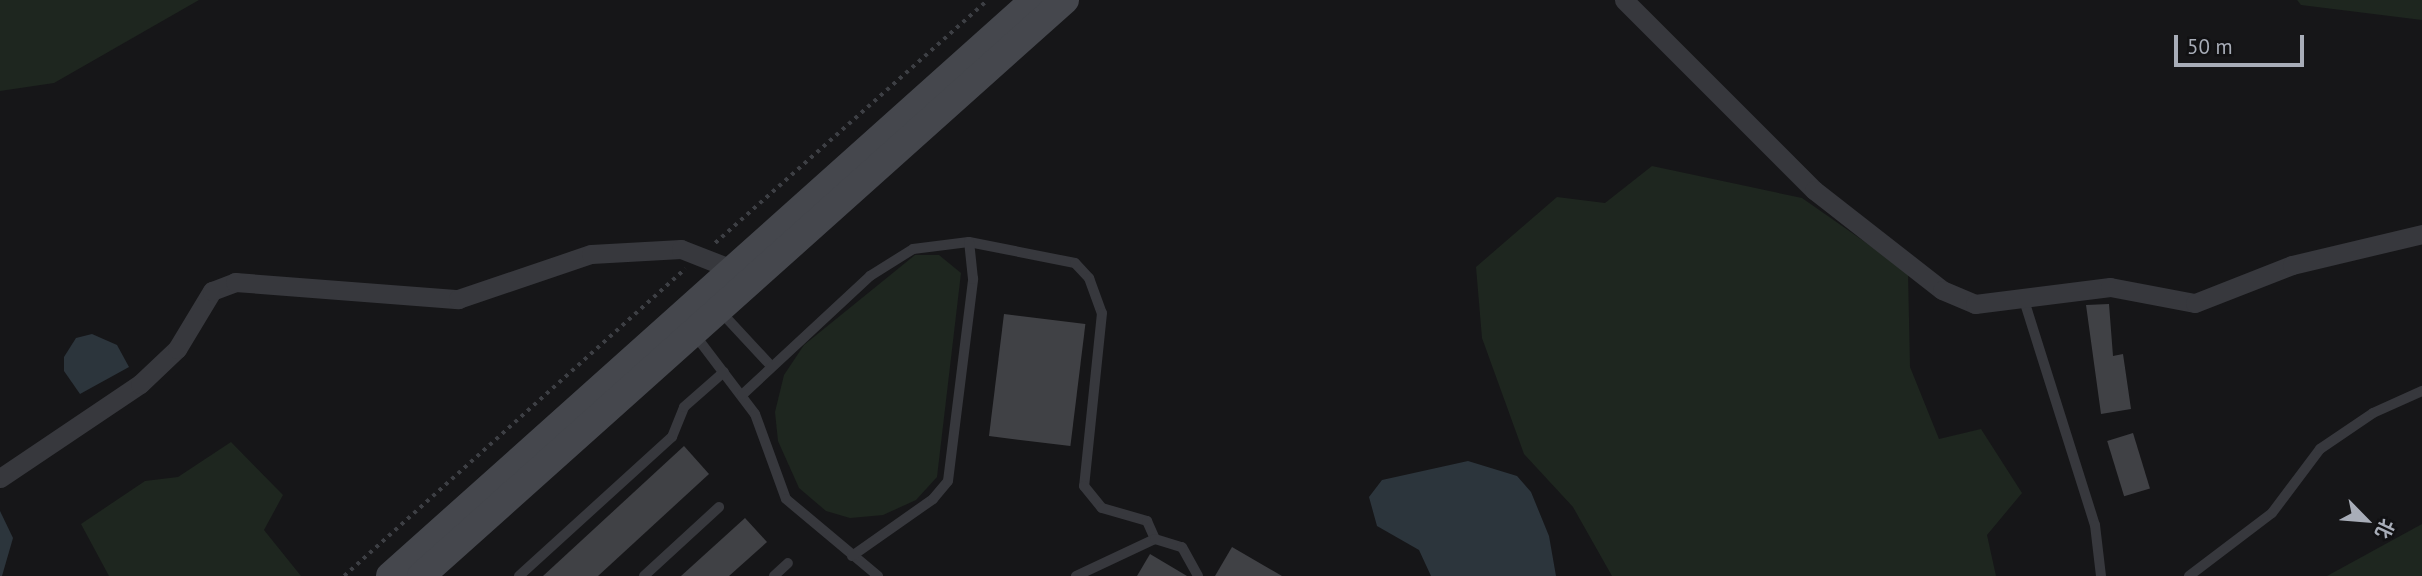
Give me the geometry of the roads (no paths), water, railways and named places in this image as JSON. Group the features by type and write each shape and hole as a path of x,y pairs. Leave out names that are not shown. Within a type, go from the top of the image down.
{"main road":[{"path":"390,576 1034,0"},
{"path":"421,576 1065,0"}],"street":[{"path":"1624,0 1814,190 1925,278 1975,304 2110,287 2195,303 2292,265 2422,233"},
{"path":"0,478 140,384 177,349 217,288 241,281 307,292 380,289 464,299 592,254 670,248 702,254 732,269"}],"lane":[{"path":"852,556 933,499 948,481 973,279 969,242"},
{"path":"742,395 891,260 925,245 969,242 1075,263 1089,278 1102,313 1082,477 1095,502 1147,521 1154,538"},
{"path":"2023,296 2095,525 2101,576"},
{"path":"718,309 772,367"},
{"path":"692,332 742,395 786,499 878,576"},
{"path":"519,576 672,437 684,407 724,372"},
{"path":"2189,576 2272,513 2320,449 2373,413 2422,391"},
{"path":"644,576 719,508"},
{"path":"1076,576 1154,538 1182,547 1198,576"},
{"path":"774,576 788,563"}]}
